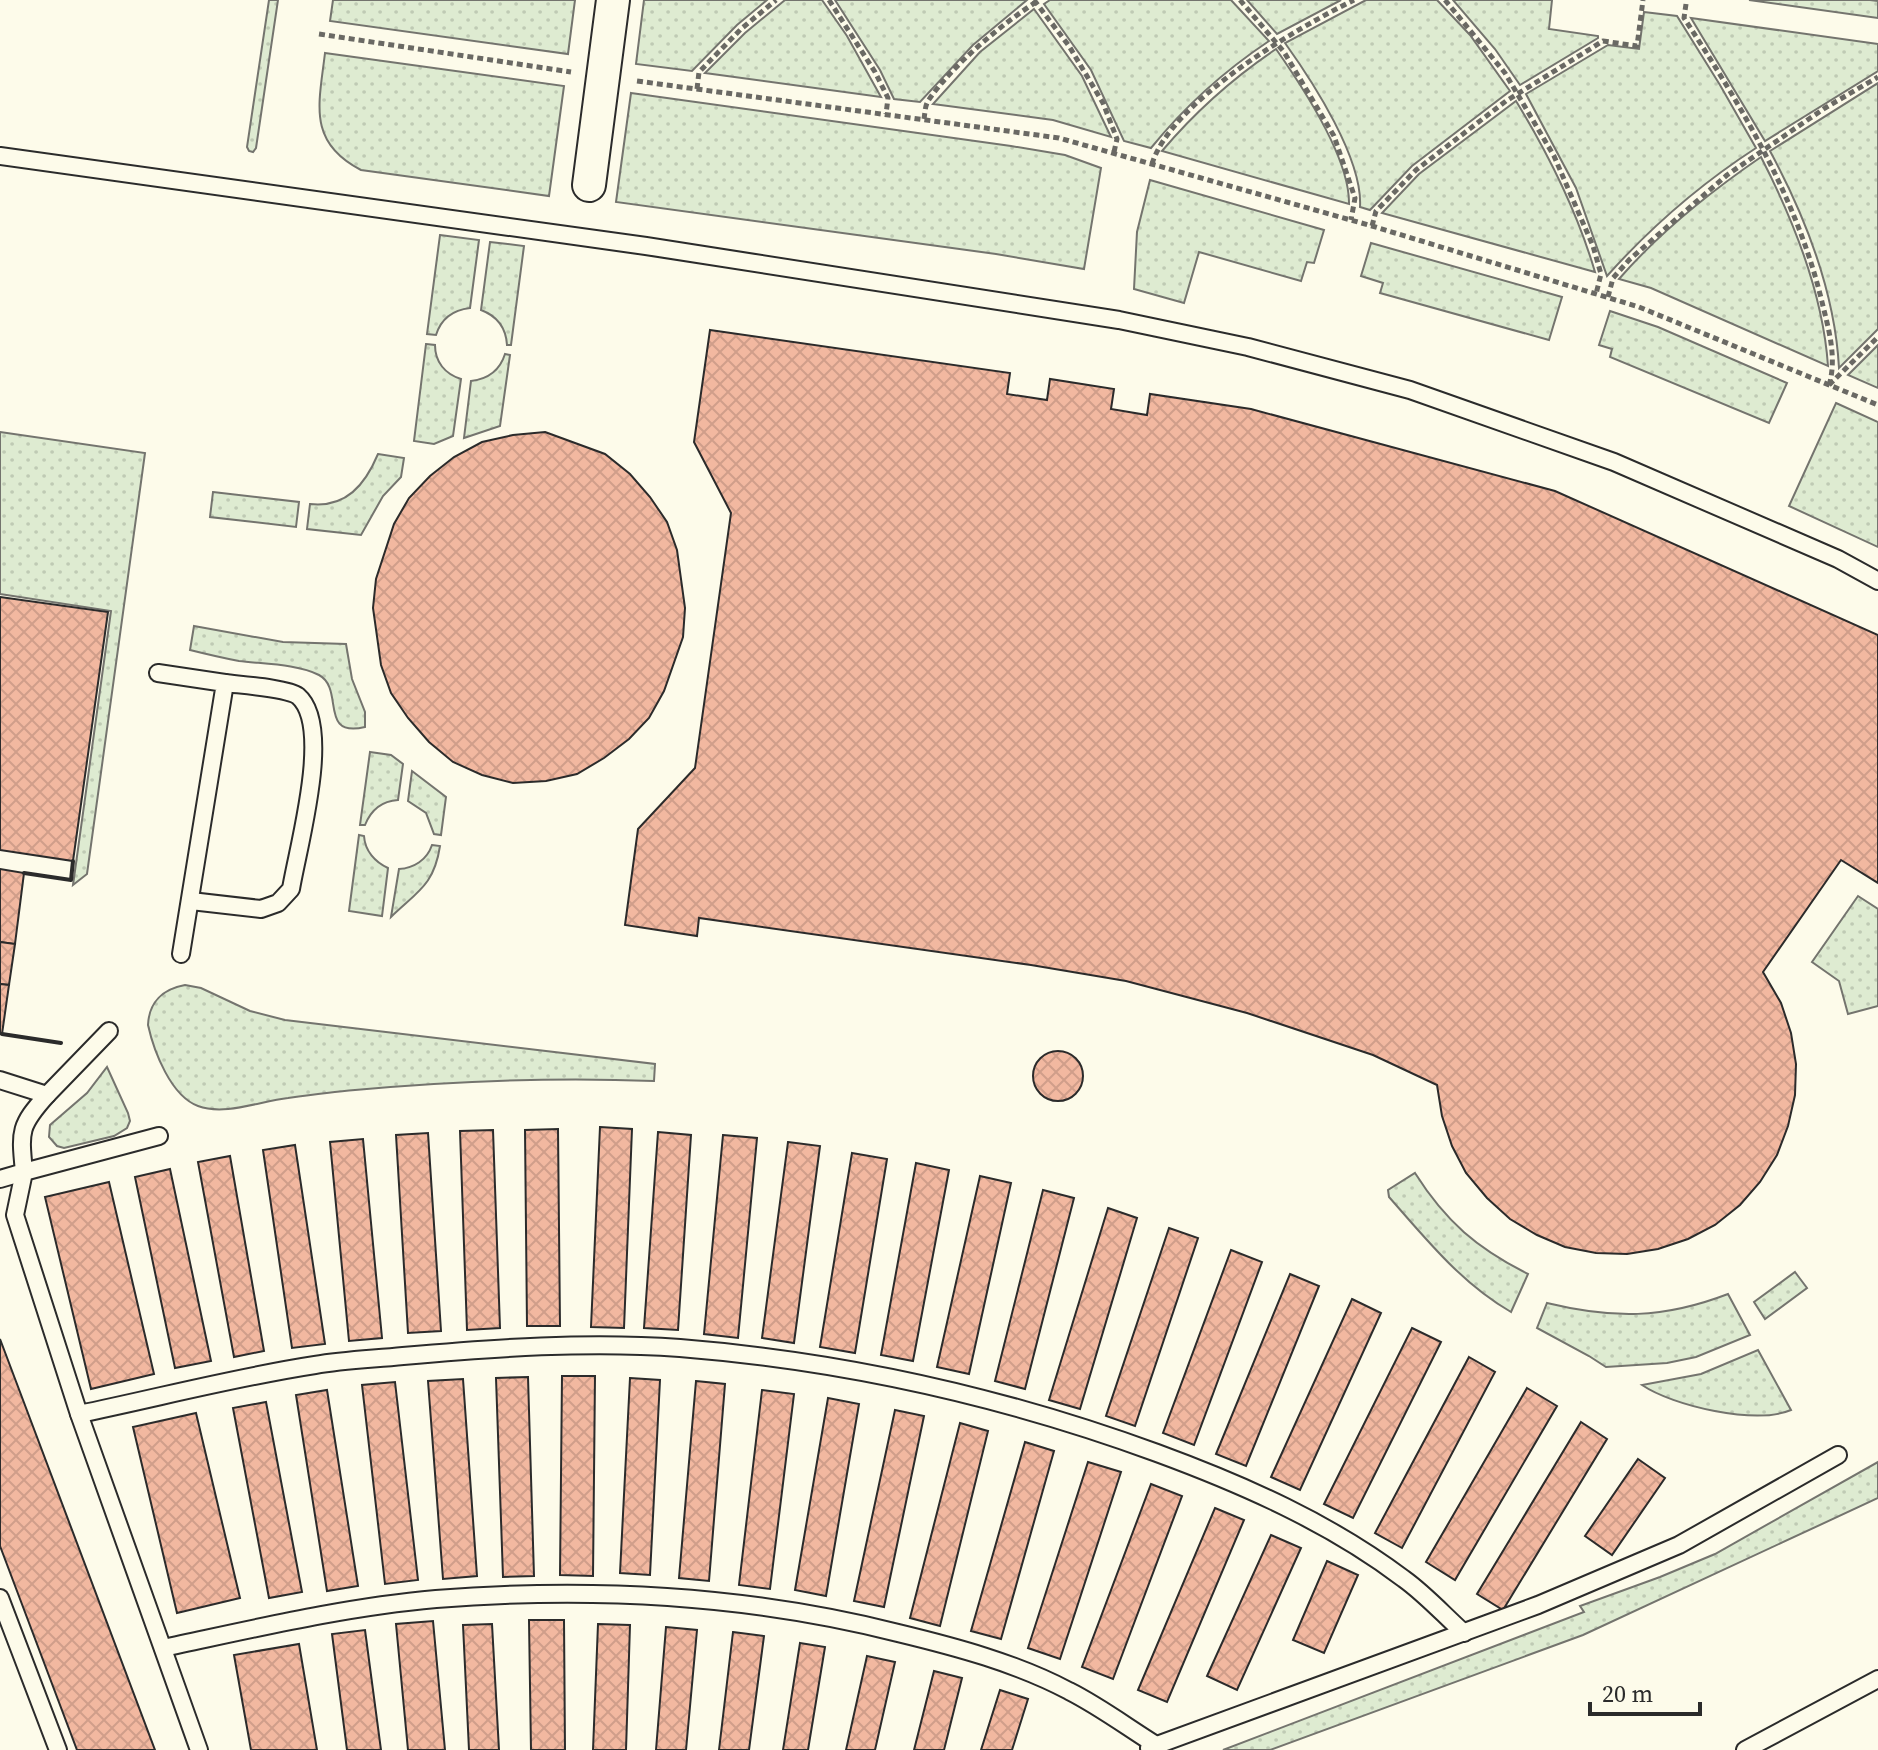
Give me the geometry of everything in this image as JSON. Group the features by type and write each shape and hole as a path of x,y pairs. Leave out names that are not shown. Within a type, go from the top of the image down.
{"street":[{"path":"589,185 613,0"}],"lane":[{"path":"0,156 693,253 1119,320 1248,347 1410,390 1614,462 1838,559 1878,581"},
{"path":"158,673 295,694 306,705 312,719 315,752 291,889 278,903 261,909 191,901"},
{"path":"181,954 225,683"},
{"path":"109,1031 26,1118 21,1138 24,1172 15,1215 79,1414 199,1750"},
{"path":"0,1080 47,1095"},
{"path":"0,1179 159,1136"},
{"path":"79,1414 315,1365 458,1351 558,1346 679,1348 774,1359 910,1381 1011,1404 1215,1474 1309,1518 1357,1548 1405,1579 1464,1633"},
{"path":"163,1648 314,1617 434,1599 596,1595 692,1599 782,1609 872,1626 998,1661 1069,1691 1150,1748 1538,1605 1679,1545 1838,1455"},
{"path":"0,1598 58,1750"},
{"path":"1745,1750 1878,1679"}],"path":[{"path":"697,89 699,72 741,29 776,0"},
{"path":"829,0 888,98 886,114"},
{"path":"1240,0 1277,42 1305,83 1334,136 1353,187 1355,198 1351,220"},
{"path":"1152,164 1157,150 1222,82 1277,42 1354,0"},
{"path":"1445,0 1490,52 1554,156 1583,219 1601,274 1596,294"},
{"path":"1372,226 1376,211 1416,170 1518,93 1603,41 1637,46 1643,0"},
{"path":"924,119 926,103 976,49 1036,1 1069,46 1103,103 1117,139 1114,152"},
{"path":"1686,4 1684,18 1763,149 1794,213 1816,279 1834,357 1829,386"},
{"path":"319,34 603,77 1059,138 1372,226 1639,307 1878,405"},
{"path":"1608,297 1613,278 1648,240 1763,149 1878,77"},
{"path":"1829,386 1878,337"}],"green space":[{"path":"269,0 278,0 253,152 247,147"},
{"path":"333,0 575,0 568,54 330,21"},
{"path":"644,0 767,0 737,25 692,71 636,64"},
{"path":"785,0 822,0 847,36 881,97 705,73 745,33"},
{"path":"835,0 1027,0 973,45 920,102 894,99 880,70"},
{"path":"1050,0 1231,0 1269,41 1206,90 1151,148 1124,141 1091,70 1044,4"},
{"path":"1247,0 1341,0 1277,34"},
{"path":"1366,0 1437,0 1470,35 1510,91 1412,166 1370,210 1360,207 1353,167 1334,122 1285,43"},
{"path":"1453,0 1552,0 1549,29 1598,38 1520,85 1495,49"},
{"path":"1749,0 1878,1 1878,18"},
{"path":"1034,9 1082,76 1111,137 1053,120 933,104 980,52"},
{"path":"1644,12 1677,16 1756,148 1677,207 1607,276 1576,188 1526,94 1608,45 1639,49"},
{"path":"1691,18 1878,44 1878,71 1765,141"},
{"path":"1276,49 1311,102 1333,144 1342,166 1349,204 1162,151 1215,96"},
{"path":"325,53 564,86 549,196 361,170 344,159 324,134 320,120 320,89"},
{"path":"1878,83 1878,329 1839,368 1825,284 1806,228 1770,151"},
{"path":"631,93 1011,146 1065,155 1101,168 1084,269 616,202"},
{"path":"1516,101 1561,184 1595,272 1382,213 1419,174"},
{"path":"1761,157 1805,258 1820,312 1828,366 1651,288 1619,279 1686,214"},
{"path":"1150,180 1324,230 1314,263 1307,262 1301,281 1199,252 1184,303 1134,289 1137,232"},
{"path":"440,235 479,240 470,308 448,316 436,335 427,334"},
{"path":"490,242 524,246 511,345 507,345 500,323 481,310"},
{"path":"1371,243 1562,297 1549,340 1380,293 1383,283 1361,276"},
{"path":"1610,311 1658,327 1787,383 1769,423 1610,357 1612,349 1599,345"},
{"path":"426,344 435,345 442,366 461,379 453,436 434,444 414,441"},
{"path":"1878,345 1878,388 1848,375"},
{"path":"505,354 510,355 500,426 464,438 471,381 492,373"},
{"path":"1836,403 1878,422 1878,547 1789,506"},
{"path":"0,432 145,453 87,874 73,885 111,611 0,594"},
{"path":"378,454 404,458 401,477 383,496 361,535 307,529 310,504 334,502 353,492"},
{"path":"213,492 299,502 296,527 210,517"},
{"path":"194,626 283,642 346,644 352,679 365,712 365,727 342,725 337,719 327,682 311,671 239,661 190,650"},
{"path":"370,752 391,755 403,764 398,800 378,807 365,825 360,825"},
{"path":"412,771 446,797 441,835 434,834 426,813 408,801"},
{"path":"359,835 364,836 366,846 379,863 388,868 382,916 349,911"},
{"path":"432,845 440,846 429,879 391,917 399,869 419,862"},
{"path":"1858,896 1878,909 1878,1006 1848,1014 1839,981 1812,962"},
{"path":"185,985 201,988 250,1011 285,1020 655,1064 654,1081 542,1080 429,1084 338,1092 231,1109 208,1109 188,1101 172,1083 159,1060 148,1025 154,1003 164,993"},
{"path":"107,1067 128,1113 130,1121 127,1128 114,1136 64,1148 57,1146 49,1137 50,1125 87,1093"},
{"path":"1415,1173 1439,1206 1464,1232 1493,1254 1528,1274 1511,1312 1460,1274 1389,1197 1388,1190"},
{"path":"1795,1272 1807,1288 1765,1319 1754,1302"},
{"path":"1728,1294 1750,1335 1696,1357 1667,1363 1606,1367 1537,1328 1547,1303 1594,1312 1638,1314 1682,1308"},
{"path":"1758,1350 1791,1410 1757,1415 1715,1411 1673,1400 1642,1385 1701,1374"},
{"path":"1878,1462 1878,1498 1583,1635 1270,1750 1223,1750 1584,1612 1580,1606 1715,1554"}],"building":[{"path":"710,330 1010,373 1007,394 1047,400 1050,379 1114,389 1111,409 1147,415 1150,394 1251,409 1555,491 1878,635 1878,883 1841,860 1763,972 1781,1003 1791,1033 1796,1064 1795,1095 1788,1126 1777,1155 1760,1182 1740,1205 1715,1225 1688,1239 1658,1249 1627,1254 1596,1253 1565,1247 1510,1219 1466,1173 1452,1146 1442,1116 1437,1085 1373,1055 1247,1013 1126,981 699,918 697,936 625,925 638,829 695,768 731,513 694,442"},
{"path":"545,432 605,454 630,474 667,522 677,550 685,608 683,637 664,691 649,718 629,739 577,774 546,781 513,783 482,775 453,762 429,742 408,718 391,693 381,665 373,608 376,579 394,524 409,498 430,476 454,457 482,442"},
{"path":"0,597 108,612 73,861 0,850"},
{"path":"0,869 24,873 15,944 0,942"},
{"path":"0,942 15,944 9,985 0,984"},
{"path":"0,984 9,985 2,1034 0,1034"},
{"path":"1058,1051 1076,1058 1083,1076 1076,1094 1058,1101 1040,1094 1033,1076 1040,1058"},
{"path":"600,1127 632,1129 624,1328 591,1327"},
{"path":"558,1129 560,1326 527,1326 525,1130"},
{"path":"493,1130 500,1328 467,1330 460,1131"},
{"path":"658,1132 691,1135 678,1330 644,1328"},
{"path":"428,1133 441,1331 408,1333 396,1135"},
{"path":"723,1135 757,1138 738,1338 704,1334"},
{"path":"363,1139 382,1338 349,1341 330,1142"},
{"path":"788,1142 820,1146 794,1343 762,1338"},
{"path":"295,1145 325,1344 292,1348 263,1150"},
{"path":"852,1153 887,1159 855,1353 820,1347"},
{"path":"230,1156 264,1351 234,1357 198,1162"},
{"path":"916,1163 949,1170 913,1361 881,1355"},
{"path":"170,1169 211,1361 175,1368 135,1177"},
{"path":"980,1176 1011,1183 969,1374 937,1367"},
{"path":"109,1182 154,1374 91,1389 45,1197"},
{"path":"1043,1190 1074,1198 1025,1389 995,1381"},
{"path":"1108,1208 1137,1218 1080,1409 1049,1400"},
{"path":"1169,1228 1198,1238 1135,1426 1106,1416"},
{"path":"1231,1250 1262,1262 1194,1445 1163,1433"},
{"path":"1290,1274 1319,1286 1246,1466 1216,1454"},
{"path":"1352,1299 1381,1313 1300,1490 1271,1477"},
{"path":"1412,1328 1441,1342 1353,1518 1324,1504"},
{"path":"0,1339 155,1750 77,1750 0,1546"},
{"path":"1469,1357 1495,1372 1402,1548 1375,1533"},
{"path":"562,1376 595,1376 593,1576 560,1575"},
{"path":"528,1377 534,1576 503,1577 496,1378"},
{"path":"630,1378 660,1380 650,1575 620,1573"},
{"path":"463,1379 477,1576 443,1579 428,1381"},
{"path":"696,1381 725,1384 709,1581 679,1578"},
{"path":"395,1382 418,1580 385,1584 362,1385"},
{"path":"1527,1388 1557,1406 1455,1580 1426,1562"},
{"path":"327,1390 358,1586 327,1591 296,1395"},
{"path":"762,1390 794,1394 770,1589 739,1585"},
{"path":"828,1398 859,1404 826,1596 795,1590"},
{"path":"266,1402 302,1592 269,1598 233,1408"},
{"path":"895,1410 924,1416 884,1607 854,1601"},
{"path":"196,1413 240,1598 177,1613 133,1427"},
{"path":"1581,1422 1607,1439 1503,1610 1477,1594"},
{"path":"960,1423 988,1431 940,1626 910,1618"},
{"path":"1025,1442 1054,1451 1001,1639 971,1631"},
{"path":"1638,1459 1665,1478 1612,1555 1585,1536"},
{"path":"1088,1462 1121,1472 1060,1659 1028,1648"},
{"path":"1151,1484 1182,1496 1113,1679 1082,1667"},
{"path":"1215,1508 1244,1520 1167,1702 1138,1690"},
{"path":"1271,1535 1301,1548 1237,1690 1207,1676"},
{"path":"1327,1561 1358,1575 1324,1653 1293,1640"},
{"path":"529,1620 564,1620 565,1750 531,1750"},
{"path":"433,1621 445,1750 408,1750 396,1624"},
{"path":"492,1624 499,1750 469,1750 463,1625"},
{"path":"598,1624 630,1625 626,1750 593,1750"},
{"path":"666,1627 697,1630 686,1750 656,1750"},
{"path":"365,1630 381,1750 347,1750 332,1634"},
{"path":"733,1632 764,1636 749,1750 719,1750"},
{"path":"800,1643 825,1647 808,1750 783,1750"},
{"path":"299,1644 317,1750 251,1750 234,1655"},
{"path":"867,1656 895,1662 875,1750 846,1750"},
{"path":"934,1671 962,1678 944,1750 914,1750"},
{"path":"1000,1690 1028,1699 1012,1750 981,1750"}],"wall":[{"path":"24,873 71,880 73,861"},
{"path":"2,1034 61,1043"}]}
